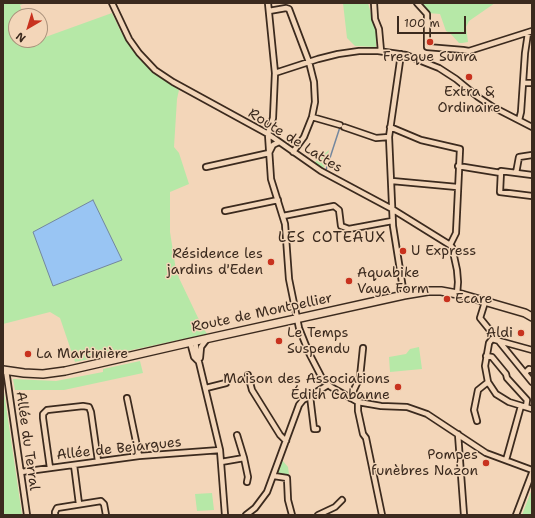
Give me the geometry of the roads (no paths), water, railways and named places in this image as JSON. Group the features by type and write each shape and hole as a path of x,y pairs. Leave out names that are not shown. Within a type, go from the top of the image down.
{"main road":[{"name":"Route de Montpellier","path":"5,370 43,374 65,371 404,295 428,291 441,291 457,294 528,313 532,317"}],"street":[{"name":"Route de Lattes","path":"112,3 129,38 139,53 155,70 173,82 268,134 321,171 392,209 450,245"},
{"path":"268,3 275,73 273,118 268,134 271,179 283,216 289,279 298,319 309,353 323,380 328,385 350,398 369,405 407,407 427,414 486,453 532,471 516,515"},
{"path":"374,3 375,19 379,29 381,51"},
{"path":"417,3 427,14 427,47 469,51 530,32"},
{"path":"269,11 286,8 289,9 309,62 315,92 312,117 304,137 293,152"},
{"path":"519,120 524,83 525,53 530,32"},
{"path":"275,73 338,54 359,51 381,51 401,54 417,58 439,68 456,79 478,98 532,127"},
{"path":"401,54 390,127 390,137 392,220 404,295"},
{"path":"524,83 532,83"},
{"path":"312,117 376,138 390,137"},
{"path":"390,127 421,140 460,149 456,233 450,245 452,247 457,270 457,294"},
{"path":"269,153 273,145 278,142"},
{"path":"206,167 269,153"},
{"path":"516,173 519,157 532,155"},
{"path":"458,166 501,173 501,171 532,175"},
{"path":"501,173 500,192 532,196"},
{"path":"392,182 457,188"},
{"path":"225,211 278,200"},
{"path":"283,216 334,206 338,210 341,226 349,229 392,220"},
{"path":"485,302 480,318 532,382"},
{"path":"200,364 201,347 207,339"},
{"path":"532,350 494,339 490,341 486,356 485,371 488,382 502,398 532,409"},
{"path":"190,343 194,357 200,364"},
{"path":"190,343 200,364 220,450 225,515"},
{"path":"350,398 360,377 363,348"},
{"path":"486,356 492,357 506,374 507,378 527,400 506,460"},
{"path":"525,373 529,369 532,370"},
{"name":"Allée du Terral","path":"5,370 27,515"},
{"path":"248,375 252,390 280,435 286,441"},
{"path":"477,421 474,410 478,390 488,382"},
{"path":"206,388 226,383"},
{"path":"246,515 264,498 274,476 299,405 328,385"},
{"path":"310,396 314,429 316,429"},
{"path":"127,398 139,456"},
{"path":"358,402 358,411 363,434 366,438 382,515"},
{"path":"50,468 43,418 43,414 48,410 83,406 89,407 98,461"},
{"path":"458,434 464,515"},
{"path":"238,435 248,476 247,482"},
{"name":"Allée de Bejargues","path":"21,472 139,456 220,450"},
{"path":"221,462 244,458"},
{"path":"74,465 79,504"},
{"path":"274,476 287,478 288,500 292,515"},
{"path":"318,515 335,507 342,500"},
{"path":"55,515 57,508 101,501 104,504 106,515"}],"water":[{"path":"93,200 122,260 53,286 33,232"}],"waterway":[{"path":"326,170 340,127"}],"place":[{"name":"Fresque Sunra","path":"430,42"},
{"name":"Extra & Ordinaire","path":"469,77"},
{"name":"U Express","path":"403,251"},
{"name":"Résidence les jardins d'Eden","path":"271,262"},
{"name":"Aquabike Vaya Form","path":"349,281"},
{"name":"Ecare","path":"447,299"},
{"name":"Aldi","path":"521,333"},
{"name":"Le Temps Suspendu","path":"279,341"},
{"name":"La Martinière","path":"28,354"},
{"name":"Maison des Associations Édith Cabanne","path":"398,387"},
{"name":"Pompes funèbres Nazon","path":"486,463"}],"district":[{"name":"LES COTEAUX","path":"332,238"}]}
